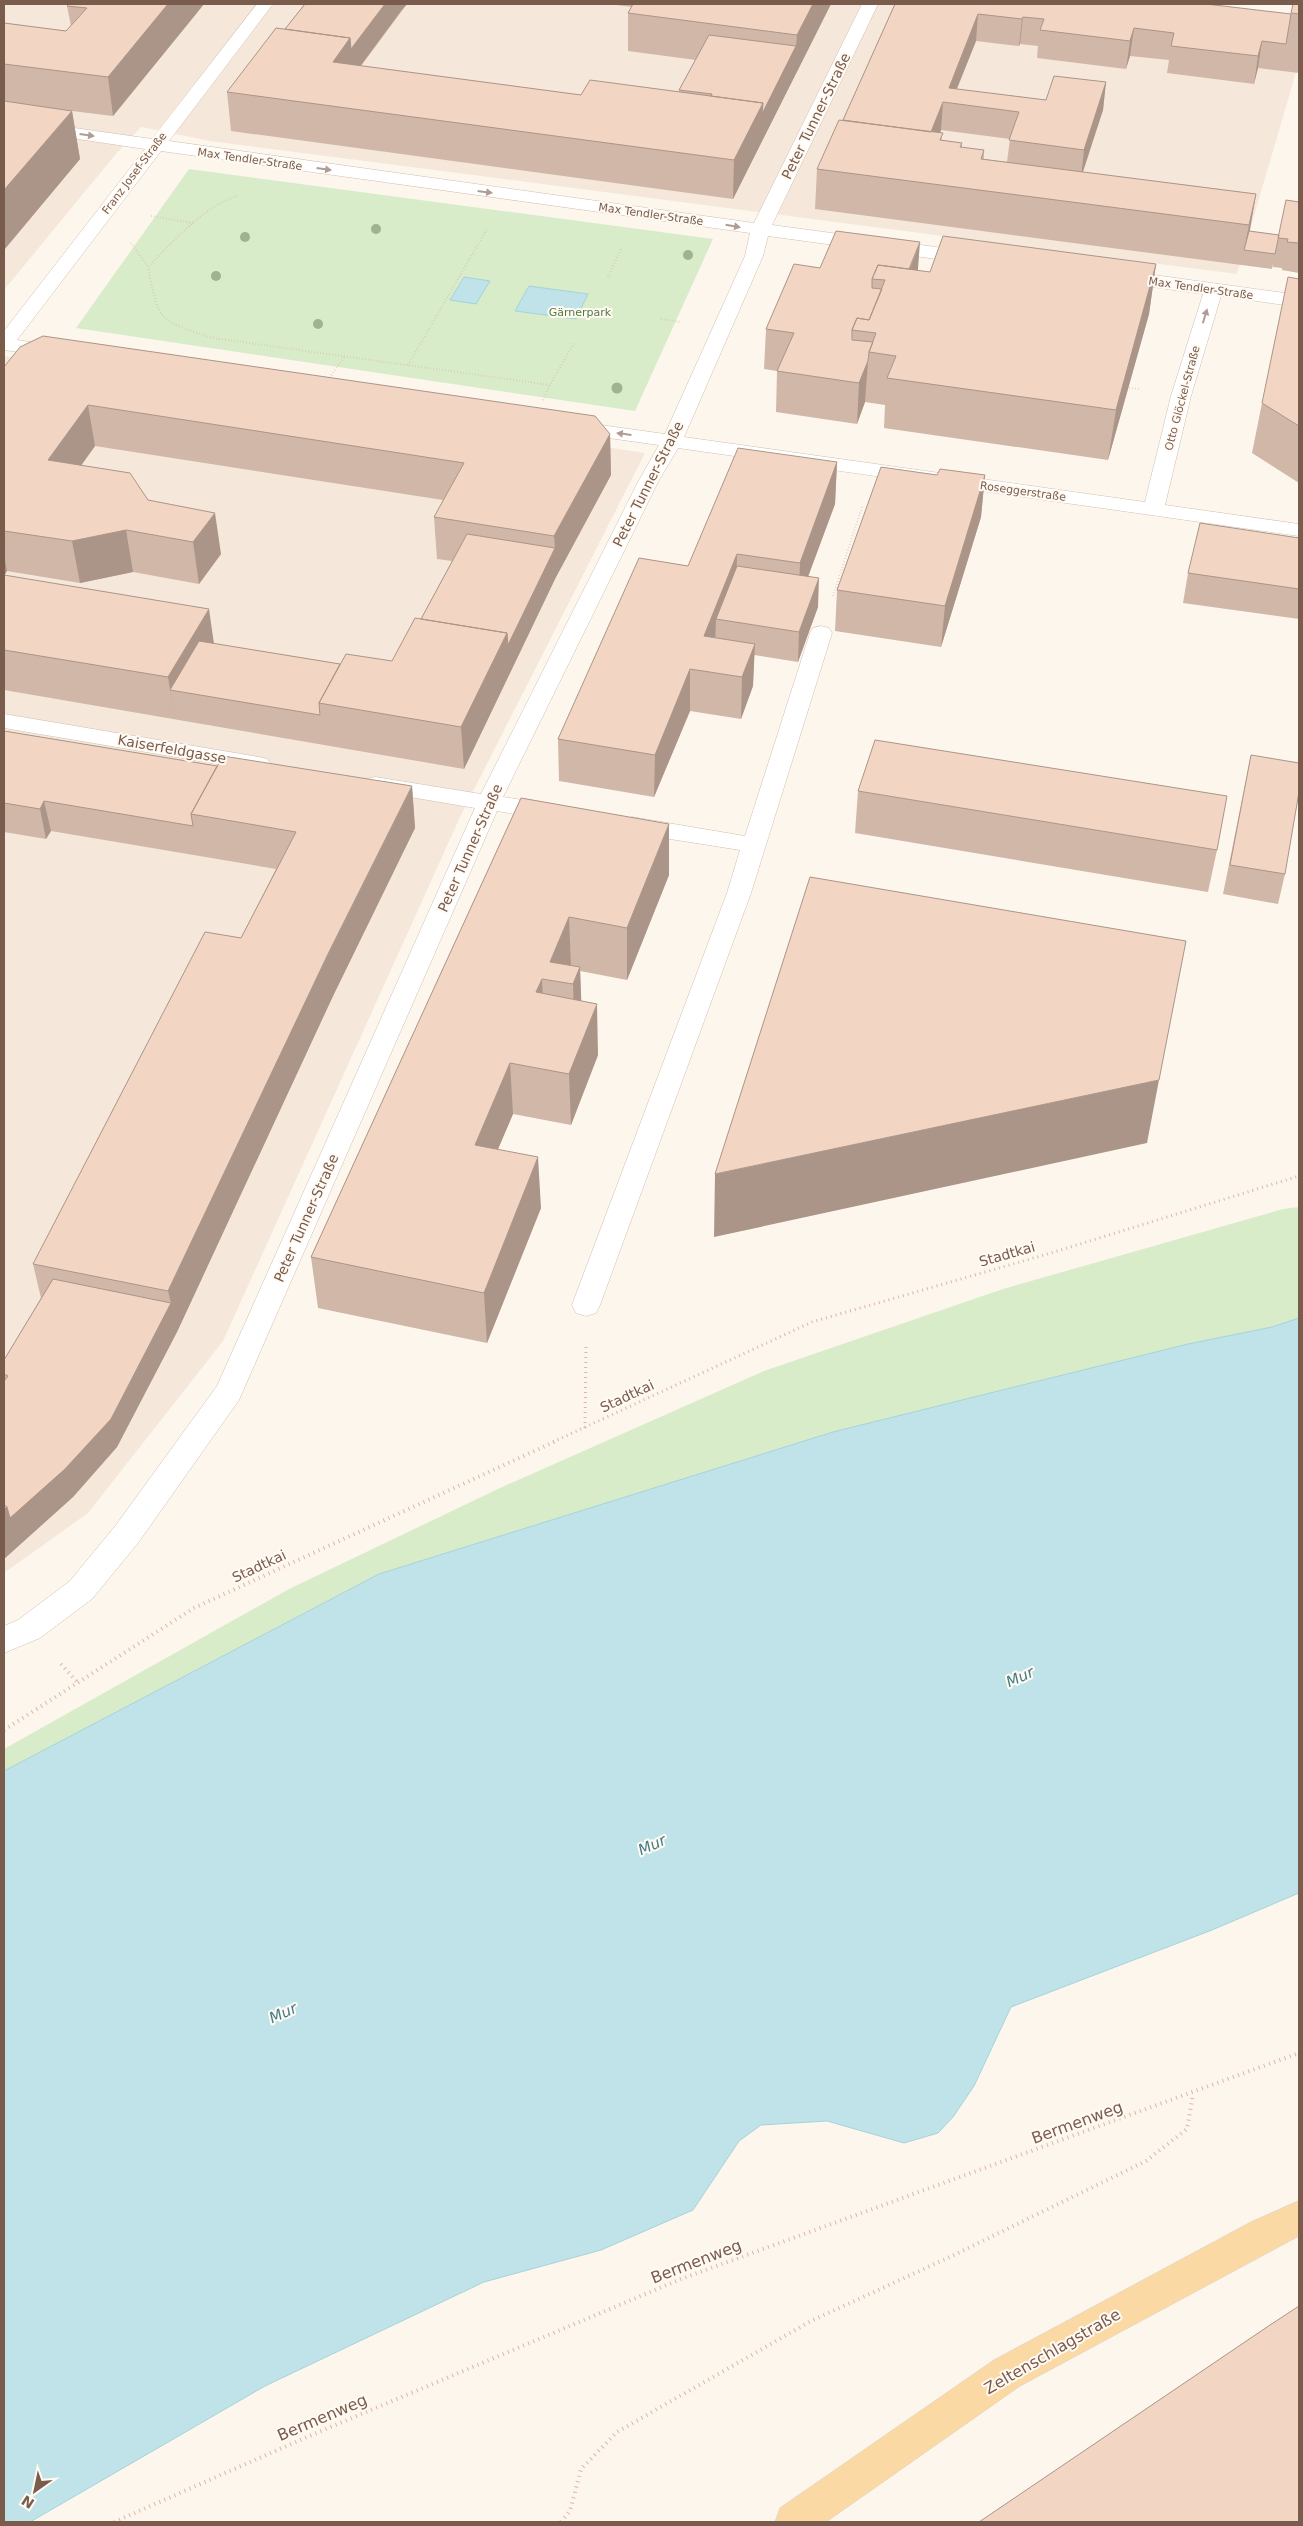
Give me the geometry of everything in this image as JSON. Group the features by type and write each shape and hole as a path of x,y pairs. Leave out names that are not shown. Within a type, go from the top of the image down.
{"main road":[{"name":"Zeltenschlagstraße","path":"794,2522 1007,2373 1264,2234 1299,2218"}],"street":[{"name":"Franz Josef-Straße","path":"4,344 265,4"},
{"name":"Peter Tunner-Straße","path":"4,1640 29,1629 81,1590 127,1534 229,1392 489,802 648,482 672,441 754,256 760,230 870,4"},
{"name":"Max Tendler-Straße","path":"4,123 760,230 987,260"},
{"name":"Max Tendler-Straße","path":"1096,274 1299,301"},
{"name":"Otto Glöckel-Straße","path":"1154,509 1181,396 1214,289"},
{"path":"4,344 80,355"},
{"name":"Roseggerstraße","path":"552,424 1299,530"},
{"path":"586,1305 739,893 820,633"},
{"name":"Kaiserfeldgasse","path":"4,721 277,767"},
{"path":"355,780 572,816"},
{"path":"609,822 755,844"}],"path":[{"path":"240,195 224,200 193,223 148,267 156,307 170,324 213,338 550,385 574,343"},
{"path":"408,365 489,226"},
{"path":"608,277 624,244"},
{"path":"326,383 344,356"},
{"path":"820,633 874,470"},
{"name":"Stadtkai","path":"4,1730 194,1608 812,1322 1051,1253 1299,1176"},
{"path":"585,1428 586,1305"},
{"name":"Bermenweg","path":"114,2522 307,2437 681,2279 1299,2053"},
{"path":"561,2522 570,2511 581,2470 617,2432 811,2321 954,2255 1146,2161 1187,2129 1193,2093"}],"shaded area":[{"path":"4,4 1040,4 1299,62 1237,274 210,141 141,127 115,155 4,290"},
{"path":"4,356 645,453 461,815 223,1341 88,1513 4,1573"}],"green space":[{"name":"Gärnerpark","path":"189,169 713,239 635,411 76,328"},
{"path":"1299,1207 1299,1318 1272,1327 833,1432 379,1574 4,1771 4,1749 289,1589 500,1488 764,1371 1003,1289 1283,1209"}],"water":[{"path":"464,277 490,281 476,304 450,300"},
{"path":"529,286 588,294 576,319 515,311"},
{"name":"Mur","path":"1299,1318 1299,1893 1212,1930 1011,2007 974,2086 953,2117 938,2133 904,2143 827,2121 761,2125 739,2141 693,2210 601,2250 484,2282 265,2386 30,2522 4,2522 4,1771 379,1574 833,1432 1188,1344 1272,1327"}],"building":[{"path":"69,4 168,4 108,77 4,64 4,23 66,31 87,8 67,6"},
{"path":"305,4 385,4 351,49 350,38 285,29"},
{"path":"633,4 813,4 797,35 628,13"},
{"path":"895,4 1206,4 1291,14 1286,44 1262,41 1258,56 1171,46 1174,33 1134,28 1130,41 1040,30 1044,19 1023,17 1022,19 978,14 949,88 1046,100 1054,76 1106,82 1084,150 1009,140 1019,112 943,102 931,132 843,120"},
{"path":"1293,4 1299,4 1299,14 1291,13"},
{"path":"276,28 350,38 333,62 581,95 590,80 763,103 734,160 227,92"},
{"path":"709,35 796,46 762,114 763,103 679,90"},
{"path":"4,101 72,111 4,190"},
{"path":"839,120 943,133 940,140 962,143 960,147 984,150 981,159 1256,194 1249,225 817,169"},
{"path":"1286,200 1299,202 1299,243 1287,242 1288,239 1278,238"},
{"path":"836,231 920,242 909,269 878,265 872,279 872,288 882,289 869,320 857,318 852,330 852,340 873,342 859,383 777,371 794,333 766,329 794,264 820,268"},
{"path":"1249,231 1279,235 1275,254 1244,250"},
{"path":"943,236 1156,264 1116,410 887,378 896,356 869,352 876,333 852,330 857,318 869,320 885,280 872,279 878,265 930,272"},
{"path":"1288,277 1299,279 1299,426 1262,403"},
{"path":"43,336 595,416 610,434 554,536 434,517 464,463 88,405 48,460 130,473 148,500 215,513 193,542 126,530 72,541 4,531 4,367 20,347"},
{"path":"738,448 837,462 800,563 737,554 704,636 755,644 742,677 690,669 655,755 558,739 639,558 688,566"},
{"path":"881,467 937,475 940,469 985,475 945,606 837,590"},
{"path":"1200,523 1299,538 1299,589 1188,573"},
{"path":"467,534 555,548 508,645 507,633 421,619"},
{"path":"737,566 819,578 799,632 716,619"},
{"path":"4,575 209,609 168,677 4,650"},
{"path":"415,618 507,633 461,727 319,703 346,654 392,661"},
{"path":"199,641 340,664 319,703 320,715 170,690"},
{"path":"4,731 217,766 191,814 193,826 44,801 40,809 4,803"},
{"path":"875,740 1227,796 1217,850 858,791"},
{"path":"1251,755 1299,763 1299,792 1285,874 1230,865"},
{"path":"223,756 412,786 328,954 168,1291 33,1264 205,932 241,938 296,832 191,814"},
{"path":"521,798 669,824 627,928 569,917 550,962 580,967 573,984 542,979 536,992 597,1004 569,1074 510,1063 475,1145 538,1157 484,1293 311,1257"},
{"path":"810,877 1186,941 1159,1080 715,1174"},
{"path":"53,1279 171,1303 111,1419 65,1469 10,1518 7,1507 4,1504 4,1381 8,1376 4,1374 4,1360"},
{"path":"1299,2306 1299,2522 979,2522 1270,2325"}]}
